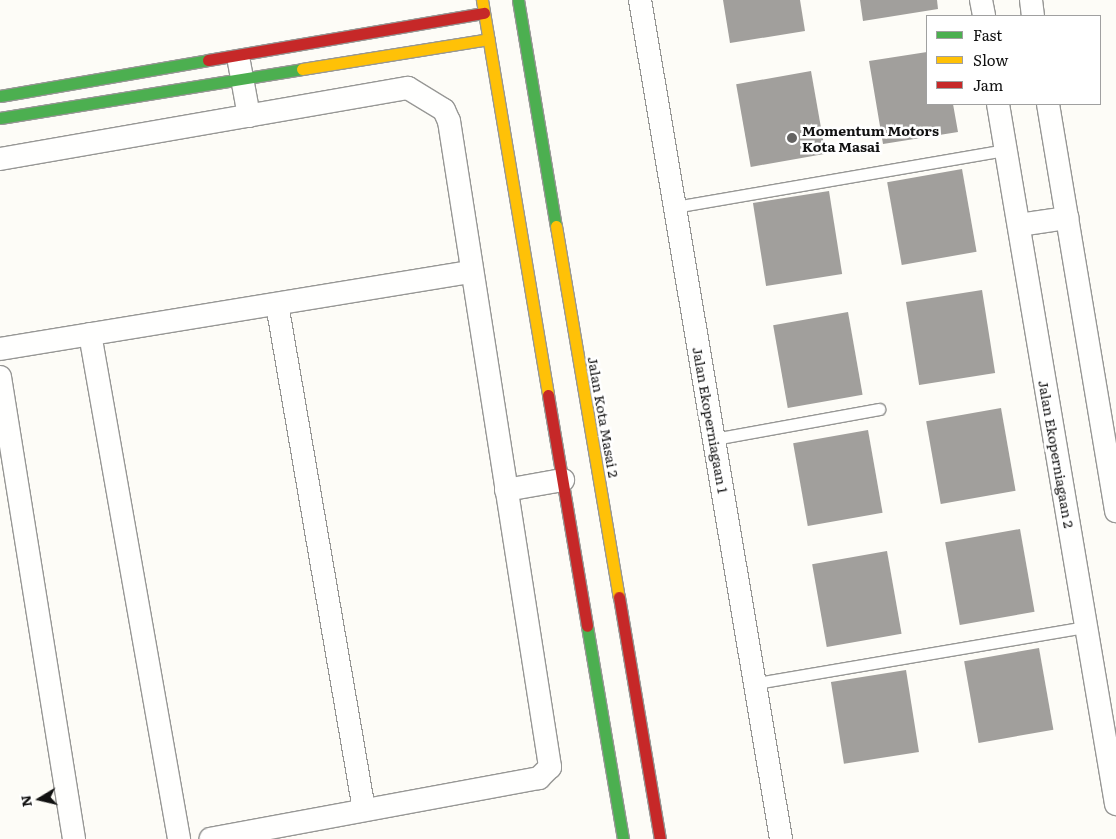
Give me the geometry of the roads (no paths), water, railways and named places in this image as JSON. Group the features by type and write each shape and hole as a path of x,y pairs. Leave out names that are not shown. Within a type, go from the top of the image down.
{"main road":[{"path":"482,0 623,839"},
{"name":"Jalan Kota Masai 2","path":"518,0 660,839"},
{"path":"0,96 484,13"},
{"path":"0,118 489,39"}],"street":[{"name":"Jalan Ekoperniagaan 1","path":"640,0 782,839"},
{"path":"981,0 984,15"},
{"path":"1031,0 1033,15"},
{"path":"238,55 248,116"},
{"path":"0,159 408,88 444,110 472,272 550,767 546,774 211,839"},
{"name":"Jalan Ekoperniagaan 2","path":"998,105 1116,804"},
{"path":"1048,105 1116,511"},
{"path":"1019,225 1067,218"},
{"path":"0,349 472,272"},
{"path":"277,304 364,810"},
{"path":"90,334 179,839"},
{"path":"0,377 74,839"},
{"path":"506,490 563,480"}],"lane":[{"path":"675,207 1006,150"},
{"path":"714,439 880,409"},
{"path":"757,683 1086,627"}],"place":[{"name":"Momentum Motors Kota Masai","path":"792,138"}]}
